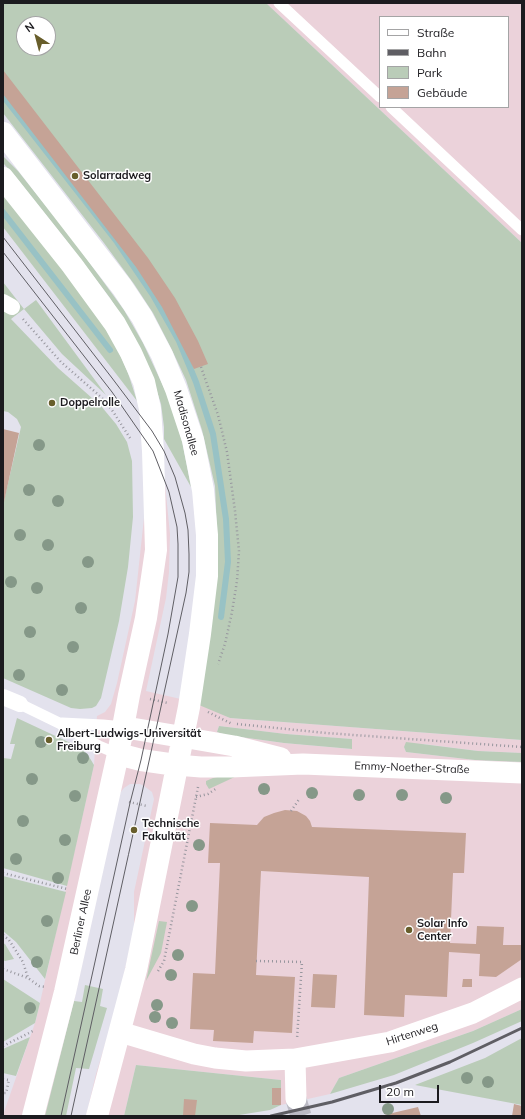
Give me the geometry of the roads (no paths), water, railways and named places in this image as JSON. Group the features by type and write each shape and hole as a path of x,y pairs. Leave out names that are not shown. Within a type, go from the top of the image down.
{"main road":[{"name":"Madisonallee","path":"3,133 122,287 142,317 162,355 176,389 193,440 203,490 207,534 207,576 200,634 188,707 176,765"},
{"path":"3,178 72,265 116,324 144,382 150,409 153,451 156,550 146,618 123,727 182,737"},
{"name":"Berliner Allee","path":"33,1116 65,992 123,727"},
{"path":"97,1116 136,970 176,765 141,760 118,754"}],"street":[{"path":"3,697 20,704"},
{"name":"Emmy-Noether-Straße","path":"182,737 234,746 303,764"},
{"name":"Emmy-Noether-Straße","path":"176,765 231,767 303,764 522,772"},
{"name":"Hirtenweg","path":"120,1032 194,1054 215,1058 246,1061 295,1059 342,1052 390,1042 473,1013 522,988"},
{"path":"295,1059 296,1099"}],"lane":[{"path":"279,3 379,96"},
{"path":"392,108 522,230"},
{"path":"20,704 59,723 99,746 118,754"},
{"path":"59,723 123,727"}],"waterway":[{"path":"3,96 117,242 153,295 179,341 196,382 213,434 226,519 228,562 221,617"},
{"path":"3,212 110,350"}],"tunnel":[{"path":"296,1099 301,1116"}],"tram line":[{"path":"3,237 152,431 164,451 175,477 188,530 189,572 186,593 71,1116"},
{"path":"3,252 112,392 153,451 169,492 177,527 178,577 168,634 61,1116"}],"railway":[{"path":"271,1116 332,1102 396,1083 450,1062 522,1028"}],"place":[{"name":"Solarradweg","path":"75,176"},
{"name":"Doppelrolle","path":"52,403"},
{"name":"Albert-Ludwigs-Universität Freiburg","path":"49,740"},
{"name":"Technische Fakultät","path":"134,830"},
{"name":"Solar Info Center","path":"409,930"}]}
